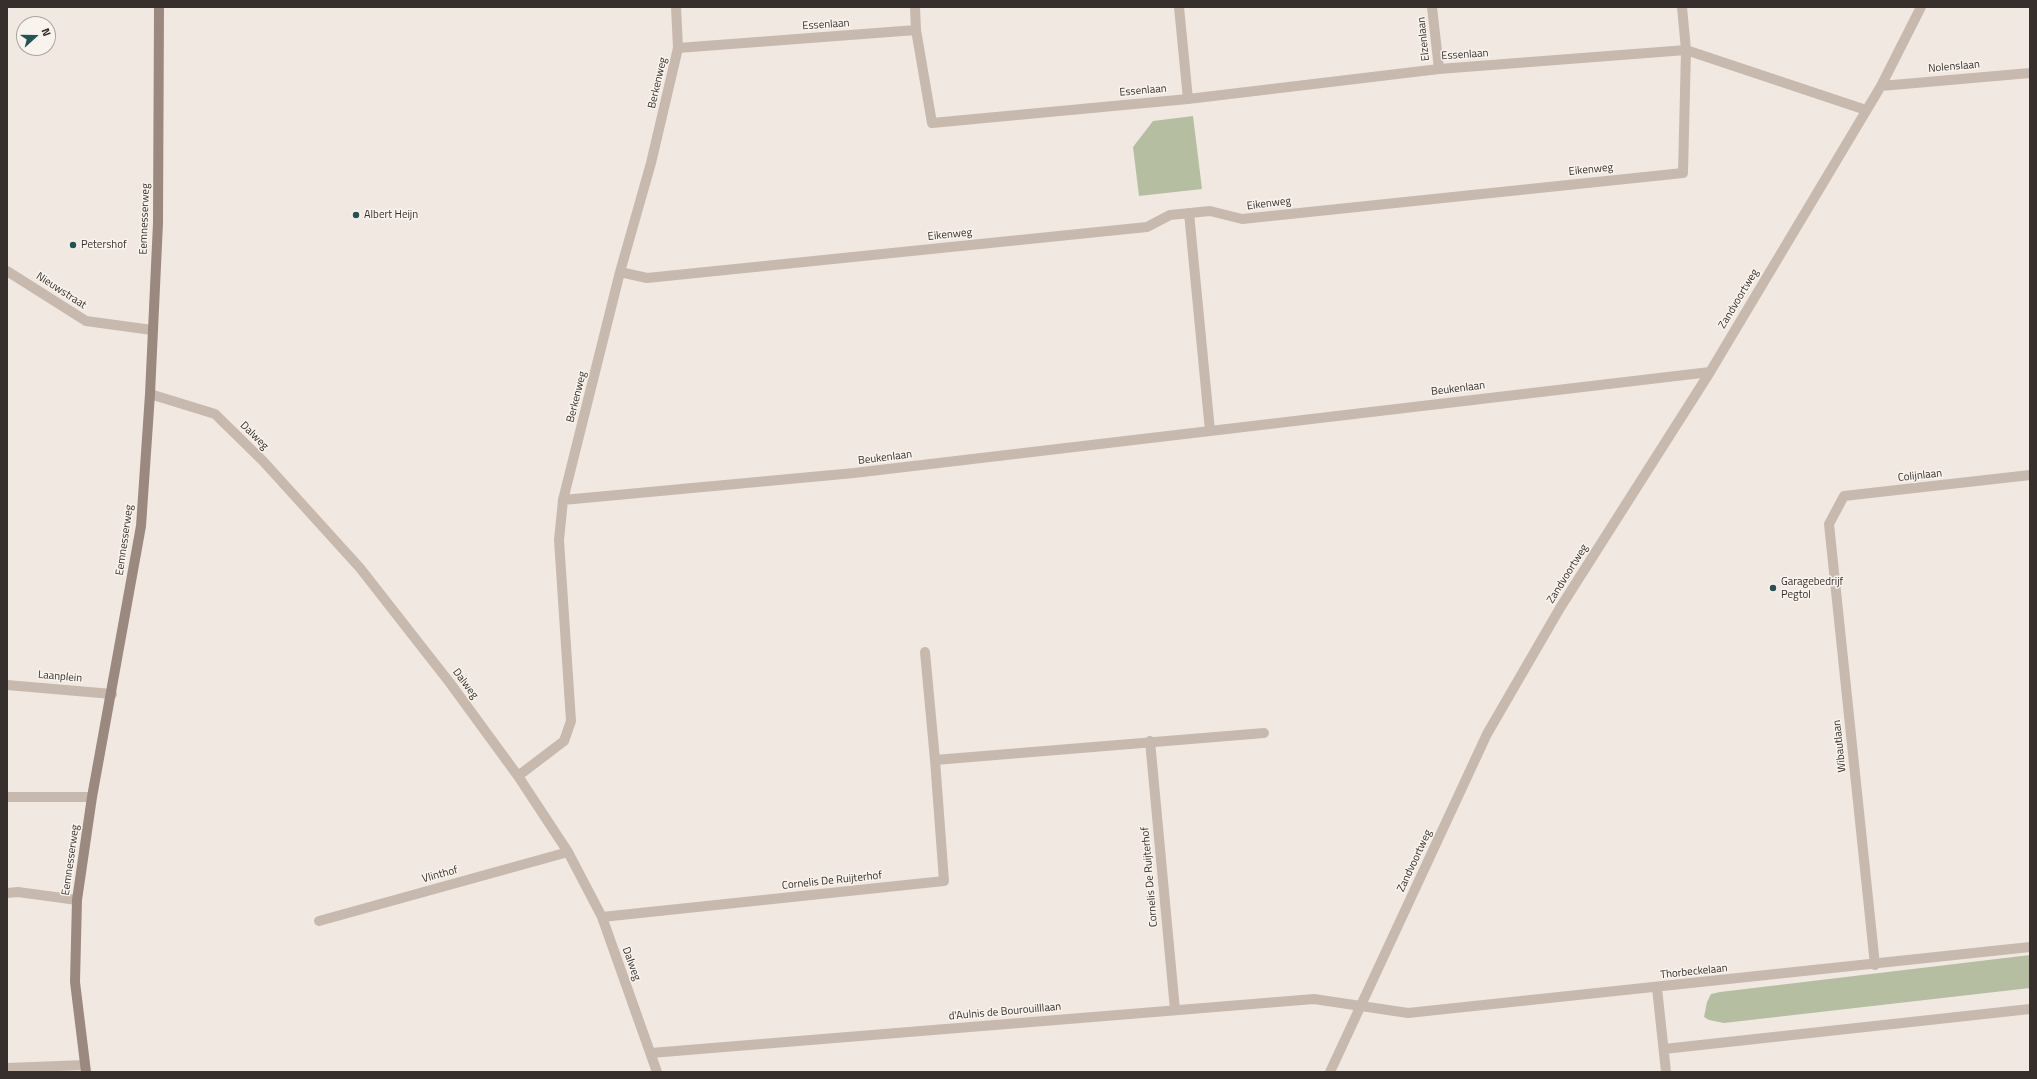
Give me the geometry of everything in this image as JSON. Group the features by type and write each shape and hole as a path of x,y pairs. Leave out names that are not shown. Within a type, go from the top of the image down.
{"street":[{"name":"Eemnesserweg","path":"86,1069 75,982 77,900 92,797 112,694 141,526 150,394 158,223 159,7"},
{"name":"Berkenweg","path":"518,776 564,741 571,721 559,540 563,500 620,272 651,163 678,48 676,7"},
{"path":"915,7 916,30"},
{"path":"1179,7 1188,99"},
{"name":"Elzenlaan","path":"1432,7 1439,69"},
{"path":"1682,7 1686,50 1866,110"},
{"name":"Zandvoortweg","path":"1330,1072 1487,734 1560,608 1710,372 1881,86 1921,7"},
{"name":"Essenlaan","path":"678,48 916,30 932,122 1188,99 1439,69 1686,50"},
{"name":"Eikenweg","path":"620,272 647,278 1147,227 1170,215 1189,213 1210,212 1242,219 1683,173 1686,50"},
{"name":"Nolenslaan","path":"1881,86 2030,73"},
{"path":"1189,213 1210,431"},
{"name":"Nieuwstraat","path":"7,271 86,321 152,330"},
{"name":"Beukenlaan","path":"563,500 854,474 1710,372"},
{"name":"Dalweg","path":"150,394 215,414 263,461 360,568 450,684 518,776 568,852 602,917 657,1072"},
{"name":"Colijnlaan","path":"1829,524 1844,496 2030,475"},
{"name":"Wibautlaan","path":"1829,524 1875,964"},
{"name":"Cornelis De Ruijterhof","path":"602,917 944,881 925,652"},
{"name":"Laanplein","path":"7,685 112,694"},
{"path":"934,760 1150,741 1264,733"},
{"name":"Cornelis De Ruijterhof","path":"1150,741 1174,1010"},
{"path":"7,797 92,797"},
{"name":"Vlinthof","path":"319,921 568,852"},
{"path":"7,893 18,892 77,900"},
{"name":"Thorbeckelaan","path":"1361,1006 1408,1013 1657,988 2030,947"},
{"path":"1657,988 1666,1072"},
{"name":"d'Aulnis de Bourouilllaan","path":"651,1053 1314,999 1361,1006"},
{"path":"1664,1049 2030,1009"},
{"path":"7,1068 86,1069"}],"green space":[{"path":"1193,116 1202,189 1139,196 1133,147 1153,121"},
{"path":"2030,955 2030,988 1724,1023 1709,1020 1704,1017 1707,1002 1711,994 1720,992"}],"place":[{"name":"Albert Heijn","path":"356,215"},
{"name":"Petershof","path":"73,245"},
{"name":"Garagebedrijf Pegtol","path":"1773,588"}]}
